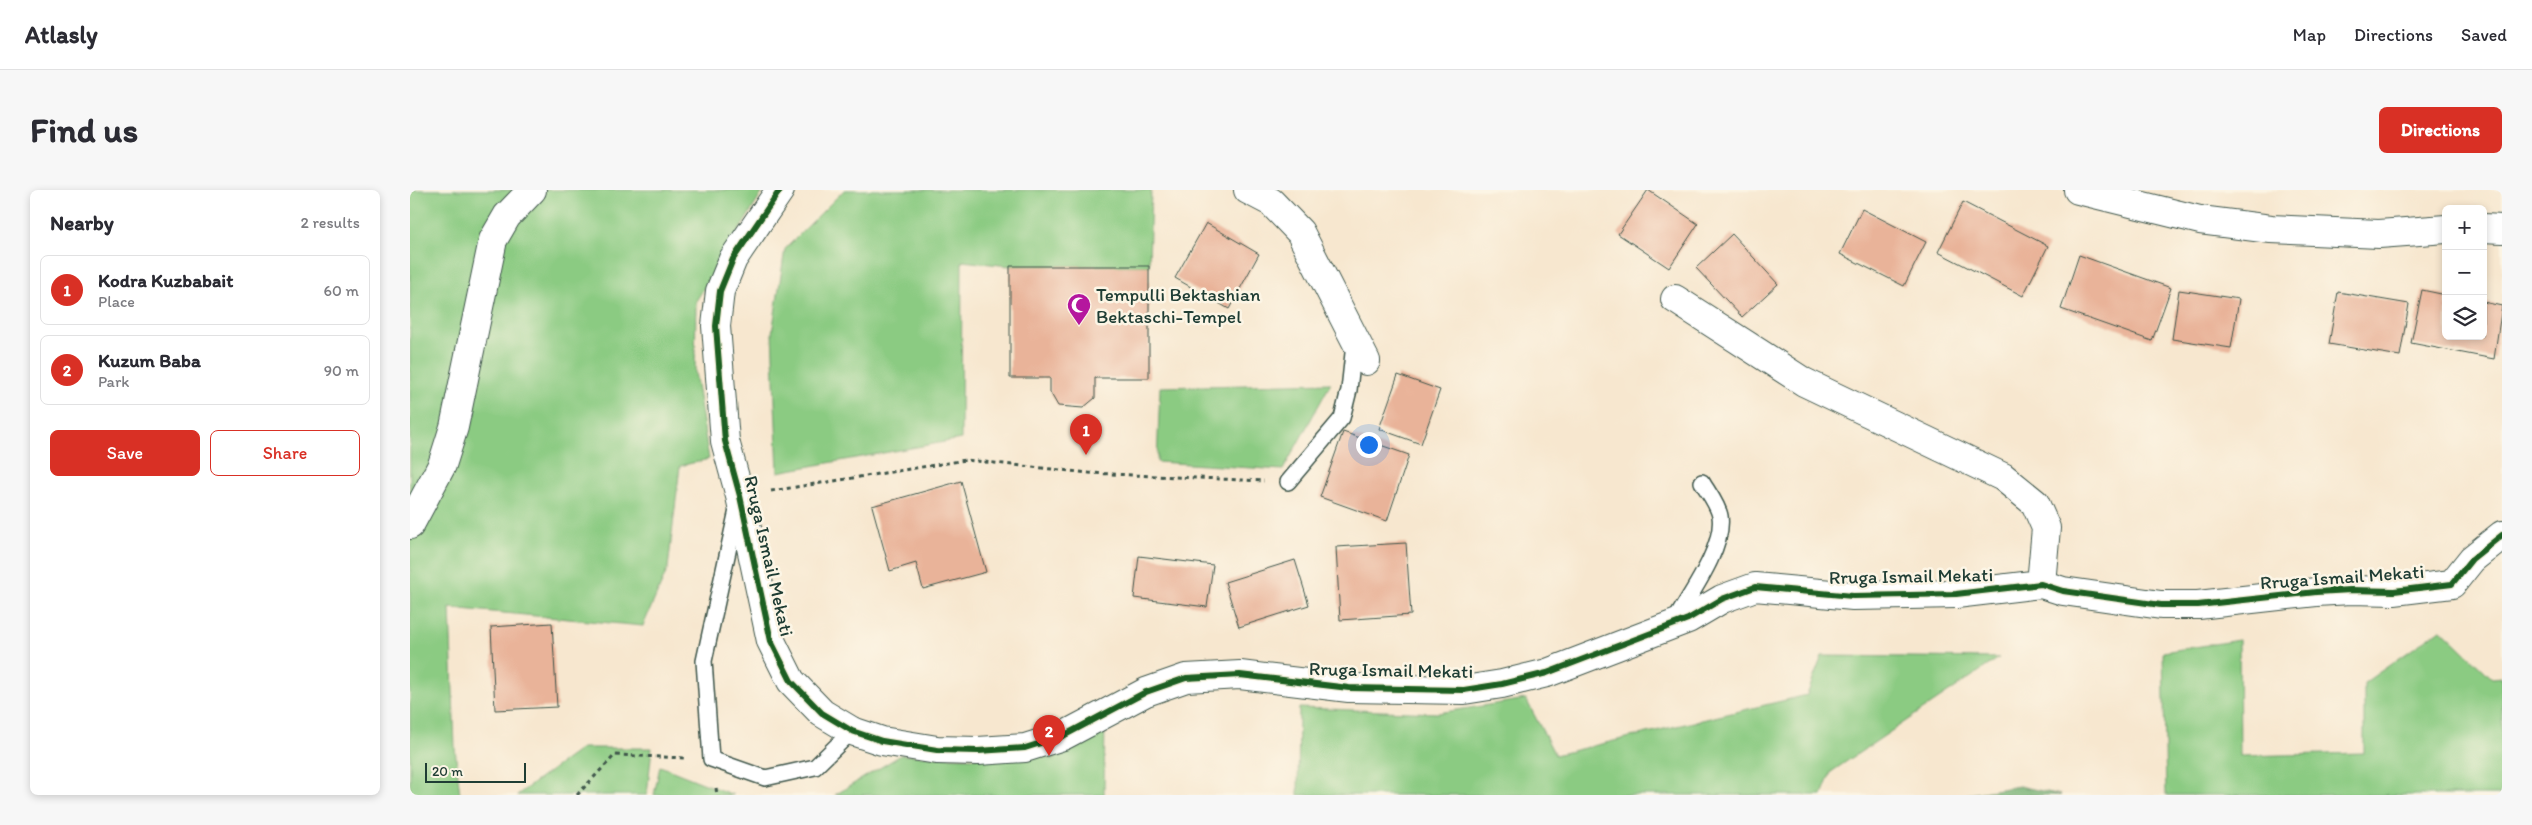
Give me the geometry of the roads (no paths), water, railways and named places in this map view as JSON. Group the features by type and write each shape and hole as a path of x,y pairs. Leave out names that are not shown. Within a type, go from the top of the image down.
{"street":[{"path":"410,525 442,465 454,427 493,240 506,216 532,190"},
{"name":"Rruga Ismail Mekati","path":"780,190 733,259 720,291 716,326 725,441 740,496 771,641 791,681 822,713 852,731 882,741 937,750 978,751 1025,748 1064,736 1146,692 1186,678 1240,675 1349,688 1464,690 1547,673 1672,624 1722,599 1755,587 1853,596 1956,594 2040,584 2063,591 2161,605 2198,605 2351,590 2394,591 2452,584 2472,559 2502,535"},
{"path":"2078,190 2200,220 2271,229 2379,234 2442,229"},
{"path":"1264,194 1300,232 1360,350"},
{"path":"2487,228 2502,228"},
{"path":"1675,299 1804,382 2003,477 2035,504 2046,528 2040,584"}],"lane":[{"path":"1288,482 1342,418 1360,350"},
{"path":"1672,624 1712,554 1721,531 1720,514 1702,482"},
{"path":"740,496 704,661 712,758 765,778 815,767 852,731"}],"place":[{"name":"Tempulli Bektashian Bektaschi-Tempel","path":"1079,326"},
{"name":"Kodra Kuzbabait","path":"1086,455"},
{"name":"Kuzum Baba","path":"1049,756"}]}
